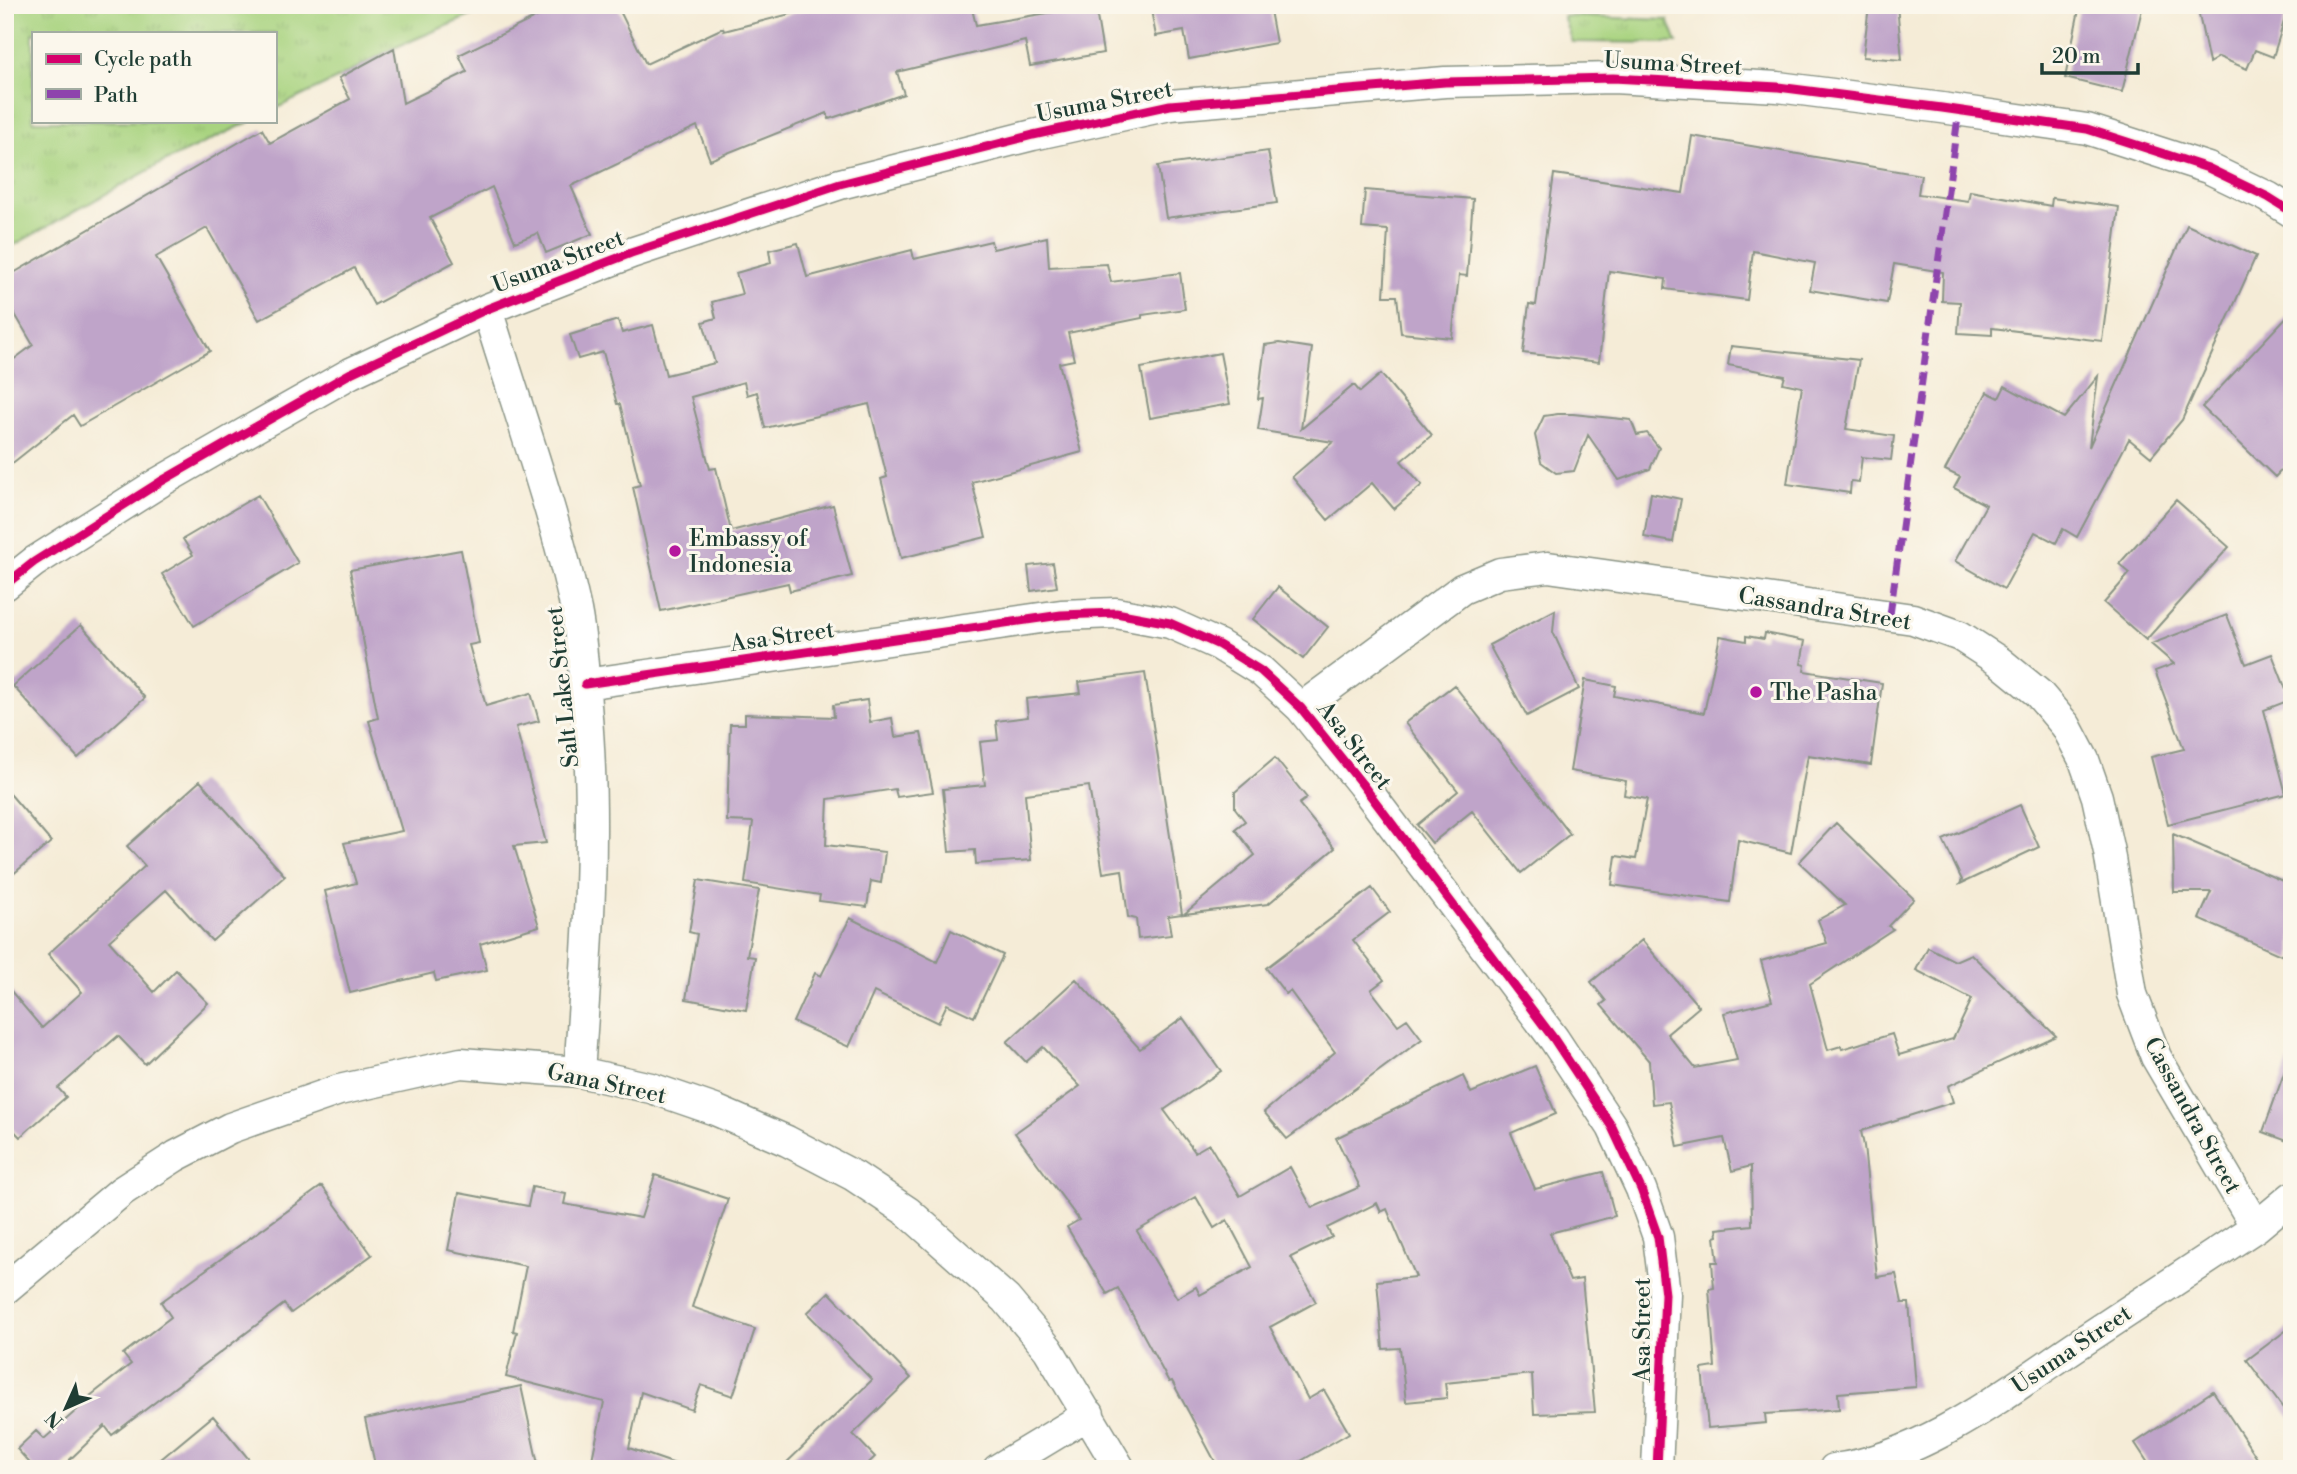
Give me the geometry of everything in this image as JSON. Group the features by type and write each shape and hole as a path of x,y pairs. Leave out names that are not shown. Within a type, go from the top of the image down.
{"street":[{"name":"Usuma Street","path":"5,585 34,562 160,482 254,428 351,373 487,309 631,253 839,184 1033,135 1170,106 1445,82 1613,78 1778,88 2087,129 2208,168 2268,197 2292,212"},
{"name":"Salt Lake Street","path":"487,309 557,539 576,613 591,756 591,915 579,1072"},
{"name":"Cassandra Street","path":"1301,708 1462,589 1500,573 1512,571 1548,568 1901,617 1960,636 2000,662 2038,692 2066,726 2084,760 2097,797 2109,852 2132,994 2156,1058 2256,1227"},
{"name":"Asa Street","path":"584,684 1061,615 1116,613 1170,623 1219,645 1261,671 1301,708 1362,784 1554,1039 1612,1127 1635,1176 1658,1237 1665,1294 1657,1469"},
{"name":"Gana Street","path":"5,1289 122,1191 176,1156 230,1128 344,1088 461,1063 579,1072 651,1088 715,1110 787,1141 854,1176 908,1212 1006,1299 1048,1349 1120,1469"},
{"name":"Usuma Street","path":"1834,1469 1852,1466 1912,1446 1968,1418 2256,1227 2292,1197"},
{"path":"998,1469 1089,1414"}],"green space":[{"path":"5,5 496,5 394,48 276,109 276,32 32,32 32,122 249,122 162,163 5,250"},
{"path":"1563,16 1668,20 1677,43 1572,42"}],"building":[{"path":"561,5 617,5 646,64 723,28 724,31 825,5 971,5 976,25 1095,5 1103,53 1030,66 1025,41 897,72 904,94 829,119 827,113 710,160 697,126 571,186 592,234 546,253 538,233 515,242 492,187 430,218 454,262 374,305 354,268 259,320 207,228 156,257 210,351 80,426 73,415 5,469 5,366 33,345 5,297 5,278 262,129 270,143 350,99 339,78 394,48 403,103 467,72 459,55"},
{"path":"1150,5 1269,5 1276,43 1189,59 1184,31 1156,36"},
{"path":"1869,5 1897,5 1902,60 1863,57"},
{"path":"2080,5 2143,5 2122,92 2065,78"},
{"path":"2197,5 2289,5 2273,57 2255,50 2247,69 2219,57 2209,63"},
{"path":"1692,136 1921,175 1918,194 1968,201 1970,191 2051,206 2052,198 2119,207 2102,341 1992,328 1992,335 1958,333 1960,302 1942,301 1943,272 1894,264 1887,303 1810,290 1815,263 1753,251 1747,300 1665,289 1666,279 1609,271 1599,362 1523,353 1529,304 1536,305 1554,174 1683,193"},
{"path":"1268,151 1277,203 1166,218 1158,166"},
{"path":"1365,190 1473,199 1467,276 1459,275 1452,338 1401,333 1397,296 1384,296 1388,230 1362,228"},
{"path":"2187,225 2256,256 2182,420 2151,457 2129,439 2077,537 2063,529 2056,543 2035,532 2004,589 1955,561 1986,505 1954,488 1960,477 1945,470 1987,392 1999,398 2005,386 2064,418 2098,376 2089,447"},
{"path":"1047,237 1049,267 1107,264 1111,282 1180,273 1185,309 1142,315 1142,318 1068,333 1074,360 1059,363 1082,452 972,482 986,537 901,558 881,479 887,477 869,404 765,428 757,392 747,395 744,382 691,397 710,469 716,468 731,531 833,505 852,576 790,591 788,583 661,611 633,487 640,485 620,404 617,404 603,352 578,359 570,335 618,320 622,333 653,325 666,375 715,363 703,322 716,318 712,302 742,294 736,273 771,263 769,250 798,243 807,277 912,250 914,259 991,241 993,249"},
{"path":"2292,311 2292,459 2275,477 2202,407"},
{"path":"1279,343 1312,348 1301,429 1354,385 1360,392 1381,374 1432,435 1401,461 1422,485 1394,509 1372,483 1328,520 1292,477 1333,442 1258,430 1263,398 1258,399 1265,345"},
{"path":"1731,346 1859,360 1846,429 1894,436 1891,460 1862,457 1859,482 1851,481 1850,493 1787,484 1802,387 1783,383 1785,376 1728,365"},
{"path":"1220,353 1230,404 1150,418 1141,368"},
{"path":"1558,414 1631,420 1637,435 1647,433 1659,448 1650,469 1619,480 1588,435 1574,471 1556,473 1541,462 1535,435 1544,416"},
{"path":"1651,493 1681,499 1673,542 1644,537"},
{"path":"258,495 298,563 194,626 162,574 193,555 183,539"},
{"path":"2176,500 2229,547 2146,640 2104,603 2130,573 2119,564"},
{"path":"461,550 479,643 469,645 486,706 531,693 539,721 516,727 546,843 514,846 539,926 480,944 487,970 436,981 434,973 350,993 325,891 356,883 344,843 402,831 369,721 378,718 350,570"},
{"path":"1053,563 1057,587 1031,591 1028,566"},
{"path":"1278,587 1328,627 1303,659 1253,619"},
{"path":"1555,610 1553,632 1579,689 1527,716 1489,645"},
{"path":"2227,615 2246,664 2272,654 2290,700 2264,710 2286,794 2168,824 2151,757 2184,749 2155,671 2174,664 2151,644"},
{"path":"81,625 145,698 78,758 13,686"},
{"path":"1765,633 1805,641 1801,664 1805,665 1804,671 1882,683 1871,765 1808,755 1791,853 1738,840 1730,902 1612,885 1616,856 1636,859 1647,799 1624,795 1626,781 1570,771 1585,680 1616,686 1614,696 1704,713 1720,636 1746,641 1746,636 1764,639"},
{"path":"1145,673 1182,914 1168,916 1171,935 1138,939 1136,919 1128,917 1122,870 1103,873 1089,786 1025,794 1031,860 976,864 975,850 949,852 943,789 985,785 980,742 998,740 996,721 1028,717 1026,699 1081,693 1079,682"},
{"path":"1454,685 1570,834 1521,873 1472,811 1432,843 1417,825 1458,791 1405,723"},
{"path":"867,700 870,722 892,718 895,737 921,733 933,792 897,797 895,789 828,799 826,845 885,852 881,883 871,881 867,907 819,901 820,895 745,883 753,822 727,821 730,724 745,724 745,714 834,717 833,705"},
{"path":"1275,758 1307,798 1299,804 1335,848 1268,904 1184,914 1255,855 1235,829 1245,821 1235,808 1235,792"},
{"path":"200,781 285,876 212,941 166,890 109,941 154,992 176,970 208,1003 145,1064 118,1036 58,1088 66,1097 20,1137 5,1121 5,984 42,1028 82,992 48,954 145,866 127,846"},
{"path":"5,788 51,842 5,881"},
{"path":"2020,805 2039,847 1960,884 1962,880 1943,840"},
{"path":"1836,823 1914,899 1888,926 1893,929 1810,984 1828,1050 1841,1046 1842,1049 1892,1034 1899,1055 1953,1039 1972,999 1916,970 1928,947 1955,961 1971,954 2056,1036 1948,1086 1953,1102 1861,1131 1877,1277 1896,1274 1902,1303 1909,1303 1916,1387 1838,1393 1839,1409 1765,1414 1766,1423 1708,1428 1702,1369 1715,1367 1709,1289 1714,1288 1712,1262 1718,1262 1715,1237 1718,1236 1717,1229 1752,1225 1751,1166 1732,1171 1724,1138 1678,1147 1669,1102 1652,1104 1649,1061 1601,1005 1606,1001 1591,982 1642,940 1699,1007 1667,1034 1695,1068 1737,1060 1724,1013 1772,1001 1761,961 1827,943 1818,920 1845,905 1799,862"},
{"path":"2173,834 2292,885 2292,960 2199,919 2211,892 2174,892"},
{"path":"698,880 759,890 747,956 755,957 746,1010 686,999 697,934 689,932"},
{"path":"1372,888 1390,912 1353,940 1384,980 1371,990 1398,1025 1407,1019 1422,1039 1287,1139 1264,1112 1335,1052 1290,991 1286,994 1266,968"},
{"path":"850,918 937,962 951,930 1003,955 974,1017 947,1004 938,1023 874,992 849,1047 793,1022 815,973 821,976"},
{"path":"1076,979 1140,1049 1183,1018 1221,1071 1164,1110 1195,1152 1209,1144 1240,1196 1290,1167 1312,1208 1360,1187 1336,1138 1463,1076 1471,1093 1535,1066 1556,1114 1511,1133 1535,1189 1603,1172 1615,1216 1550,1233 1570,1281 1582,1279 1595,1412 1534,1414 1532,1374 1445,1383 1447,1398 1406,1402 1400,1348 1383,1349 1377,1281 1416,1277 1387,1209 1381,1212 1377,1203 1327,1228 1332,1237 1291,1257 1316,1302 1270,1327 1308,1399 1324,1390 1349,1433 1287,1469 1219,1469 1118,1288 1107,1294 1067,1227 1079,1220 1015,1133 1080,1086 1043,1047 1026,1062 1007,1042","holes":["1196,1197 1214,1228 1227,1220 1252,1267 1200,1295 1196,1287 1177,1298 1137,1231"]},
{"path":"2288,1062 2292,1063 2292,1127 2287,1141 2263,1132"},
{"path":"655,1175 728,1199 692,1307 755,1329 733,1396 701,1385 692,1410 641,1392 629,1448 678,1465 677,1469 590,1469 604,1402 506,1377 517,1332 513,1331 526,1266 448,1250 459,1193 528,1206 532,1187 566,1194 564,1204 641,1218"},
{"path":"322,1186 372,1255 291,1313 284,1304 112,1435 105,1426 60,1469 35,1469 17,1449 36,1431 44,1439 86,1402 85,1400 131,1364 123,1354 171,1317 161,1302"},
{"path":"829,1292 911,1378 853,1434 875,1457 862,1469 780,1469 872,1380 807,1313"},
{"path":"2292,1326 2292,1420 2247,1360"},
{"path":"521,1386 539,1469 376,1469 365,1419"},
{"path":"2213,1391 2264,1469 2152,1469 2135,1443"},
{"path":"213,1416 257,1469 149,1469"}],"marked path":[{"path":"1890,615 1959,110"}],"cycle path":[{"path":"5,585 34,562 160,482 254,428 351,373 487,309 631,253 840,184 1033,135 1170,105 1445,82 1613,78 1778,87 2087,129 2208,168 2268,197 2292,212"},
{"path":"585,684 1061,615 1116,613 1170,623 1219,645 1261,671 1301,708 1362,784 1554,1039 1612,1127 1641,1189 1658,1237 1665,1294 1657,1469"}],"place":[{"name":"Embassy of Indonesia","path":"675,551"},
{"name":"The Pasha","path":"1756,692"}]}
